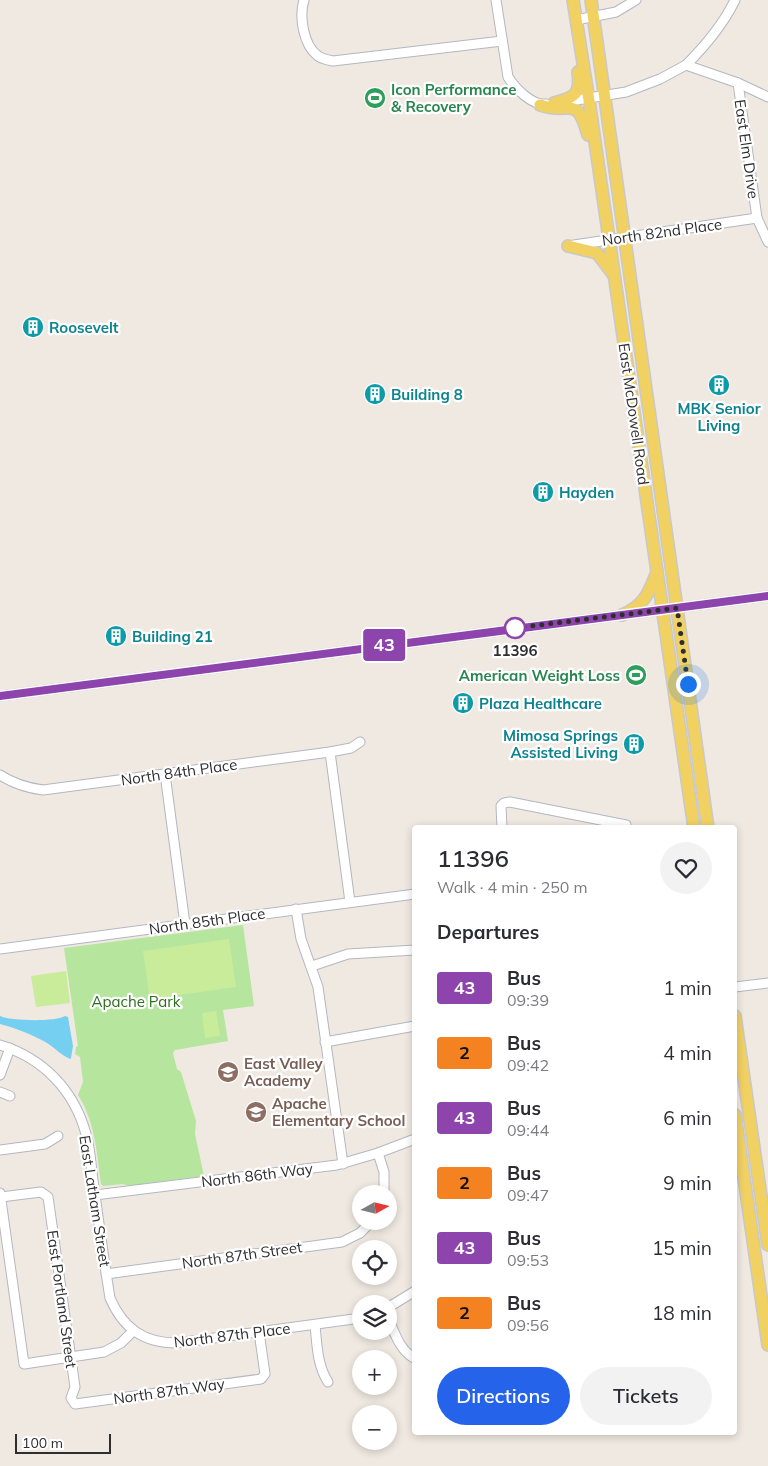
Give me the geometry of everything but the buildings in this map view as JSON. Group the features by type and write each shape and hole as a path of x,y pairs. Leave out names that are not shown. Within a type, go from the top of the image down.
{"main road":[{"name":"East McDowell Road","path":"573,0 694,825"},
{"name":"East McDowell Road","path":"590,0 708,825"},
{"path":"554,103 572,97 578,90 576,54 580,43"},
{"path":"540,105 550,109 568,107 580,113 601,185"},
{"path":"568,246 597,253 614,276"},
{"path":"637,432 652,430"},
{"path":"622,615 633,610 644,600 657,570"},
{"path":"686,769 699,767"},
{"path":"737,1043 739,1070 768,1246"},
{"path":"737,1129 768,1344"},
{"path":"748,1206 762,1205"}],"street":[{"path":"304,0 302,10 306,40 318,56 333,61 502,41"},
{"path":"496,0 508,77 515,88 540,105 588,99 642,87 686,65 706,46 735,0"},
{"path":"576,20 616,12 636,0"},
{"path":"686,65 738,83 768,97"},
{"name":"East Elm Drive","path":"738,83 756,218 768,242"},
{"name":"North 82nd Place","path":"568,246 756,218"},
{"path":"0,696 768,596"},
{"name":"North 84th Place","path":"0,774 10,782 24,787 43,790 330,752 351,748 360,742"},
{"path":"330,752 350,902"},
{"path":"165,774 185,924"},
{"path":"502,825 501,806 504,803 510,802 621,825"},
{"name":"North 85th Place","path":"0,949 412,894"},
{"path":"296,909 301,939 318,987 343,1164"},
{"path":"312,966 348,954 412,950"},
{"path":"737,987 768,983"},
{"path":"326,1042 412,1027"},
{"name":"East Latham Street","path":"0,1045 32,1058 43,1066 71,1098 82,1120 87,1136 110,1298 120,1318 133,1331"},
{"path":"0,1075 10,1048"},
{"path":"0,1092 10,1096"},
{"path":"0,1150 45,1144 58,1136"},
{"name":"North 86th Way","path":"95,1195 343,1164 412,1140"},
{"path":"378,1153 384,1172 384,1185"},
{"name":"East Portland Street","path":"1,1197 41,1192 45,1193 48,1197 75,1387 71,1398 75,1404"},
{"path":"0,1193 24,1364 98,1354 115,1348 133,1331"},
{"name":"North 87th Street","path":"106,1274 342,1242 363,1230"},
{"path":"397,1302 412,1293"},
{"name":"North 87th Place","path":"133,1331 148,1338 168,1343 352,1319"},
{"path":"315,1325 320,1364 328,1382"},
{"name":"North 87th Way","path":"75,1404 261,1379 264,1369 260,1332"},
{"path":"397,1338 402,1349 412,1357"}],"green space":[{"name":"Apache Park","path":"243,925 254,1006 223,1010 228,1041 175,1050 173,1053 196,1121 195,1134 204,1176 129,1186 123,1184 103,1186 101,1184 92,1127 78,1095 83,1082 80,1057 75,1054 76,1047 78,1046 64,948"},
{"path":"229,939 236,987 150,999 143,951"},
{"path":"66,971 70,1003 36,1007 31,976"},
{"path":"216,1011 220,1036 205,1038 202,1013"}],"water":[{"path":"0,1016 33,1020 68,1017 73,1046 71,1058 36,1037 0,1024"}],"bus line":[{"name":"43","path":"0,696 768,596"}],"place":[{"name":"Icon Performance & Recovery","path":"375,98"},
{"name":"Roosevelt","path":"33,327"},
{"name":"MBK Senior Living","path":"719,385"},
{"name":"Building 8","path":"375,394"},
{"name":"Hayden","path":"543,492"},
{"name":"11396","path":"515,628"},
{"name":"Building 21","path":"116,636"},
{"name":"American Weight Loss","path":"636,675"},
{"name":"Plaza Healthcare","path":"463,703"},
{"name":"Mimosa Springs Assisted Living","path":"634,744"},
{"name":"East Valley Academy","path":"228,1072"},
{"name":"Apache Elementary School","path":"256,1112"}],"route":[{"path":"515,628 677,608 688,684"}]}
